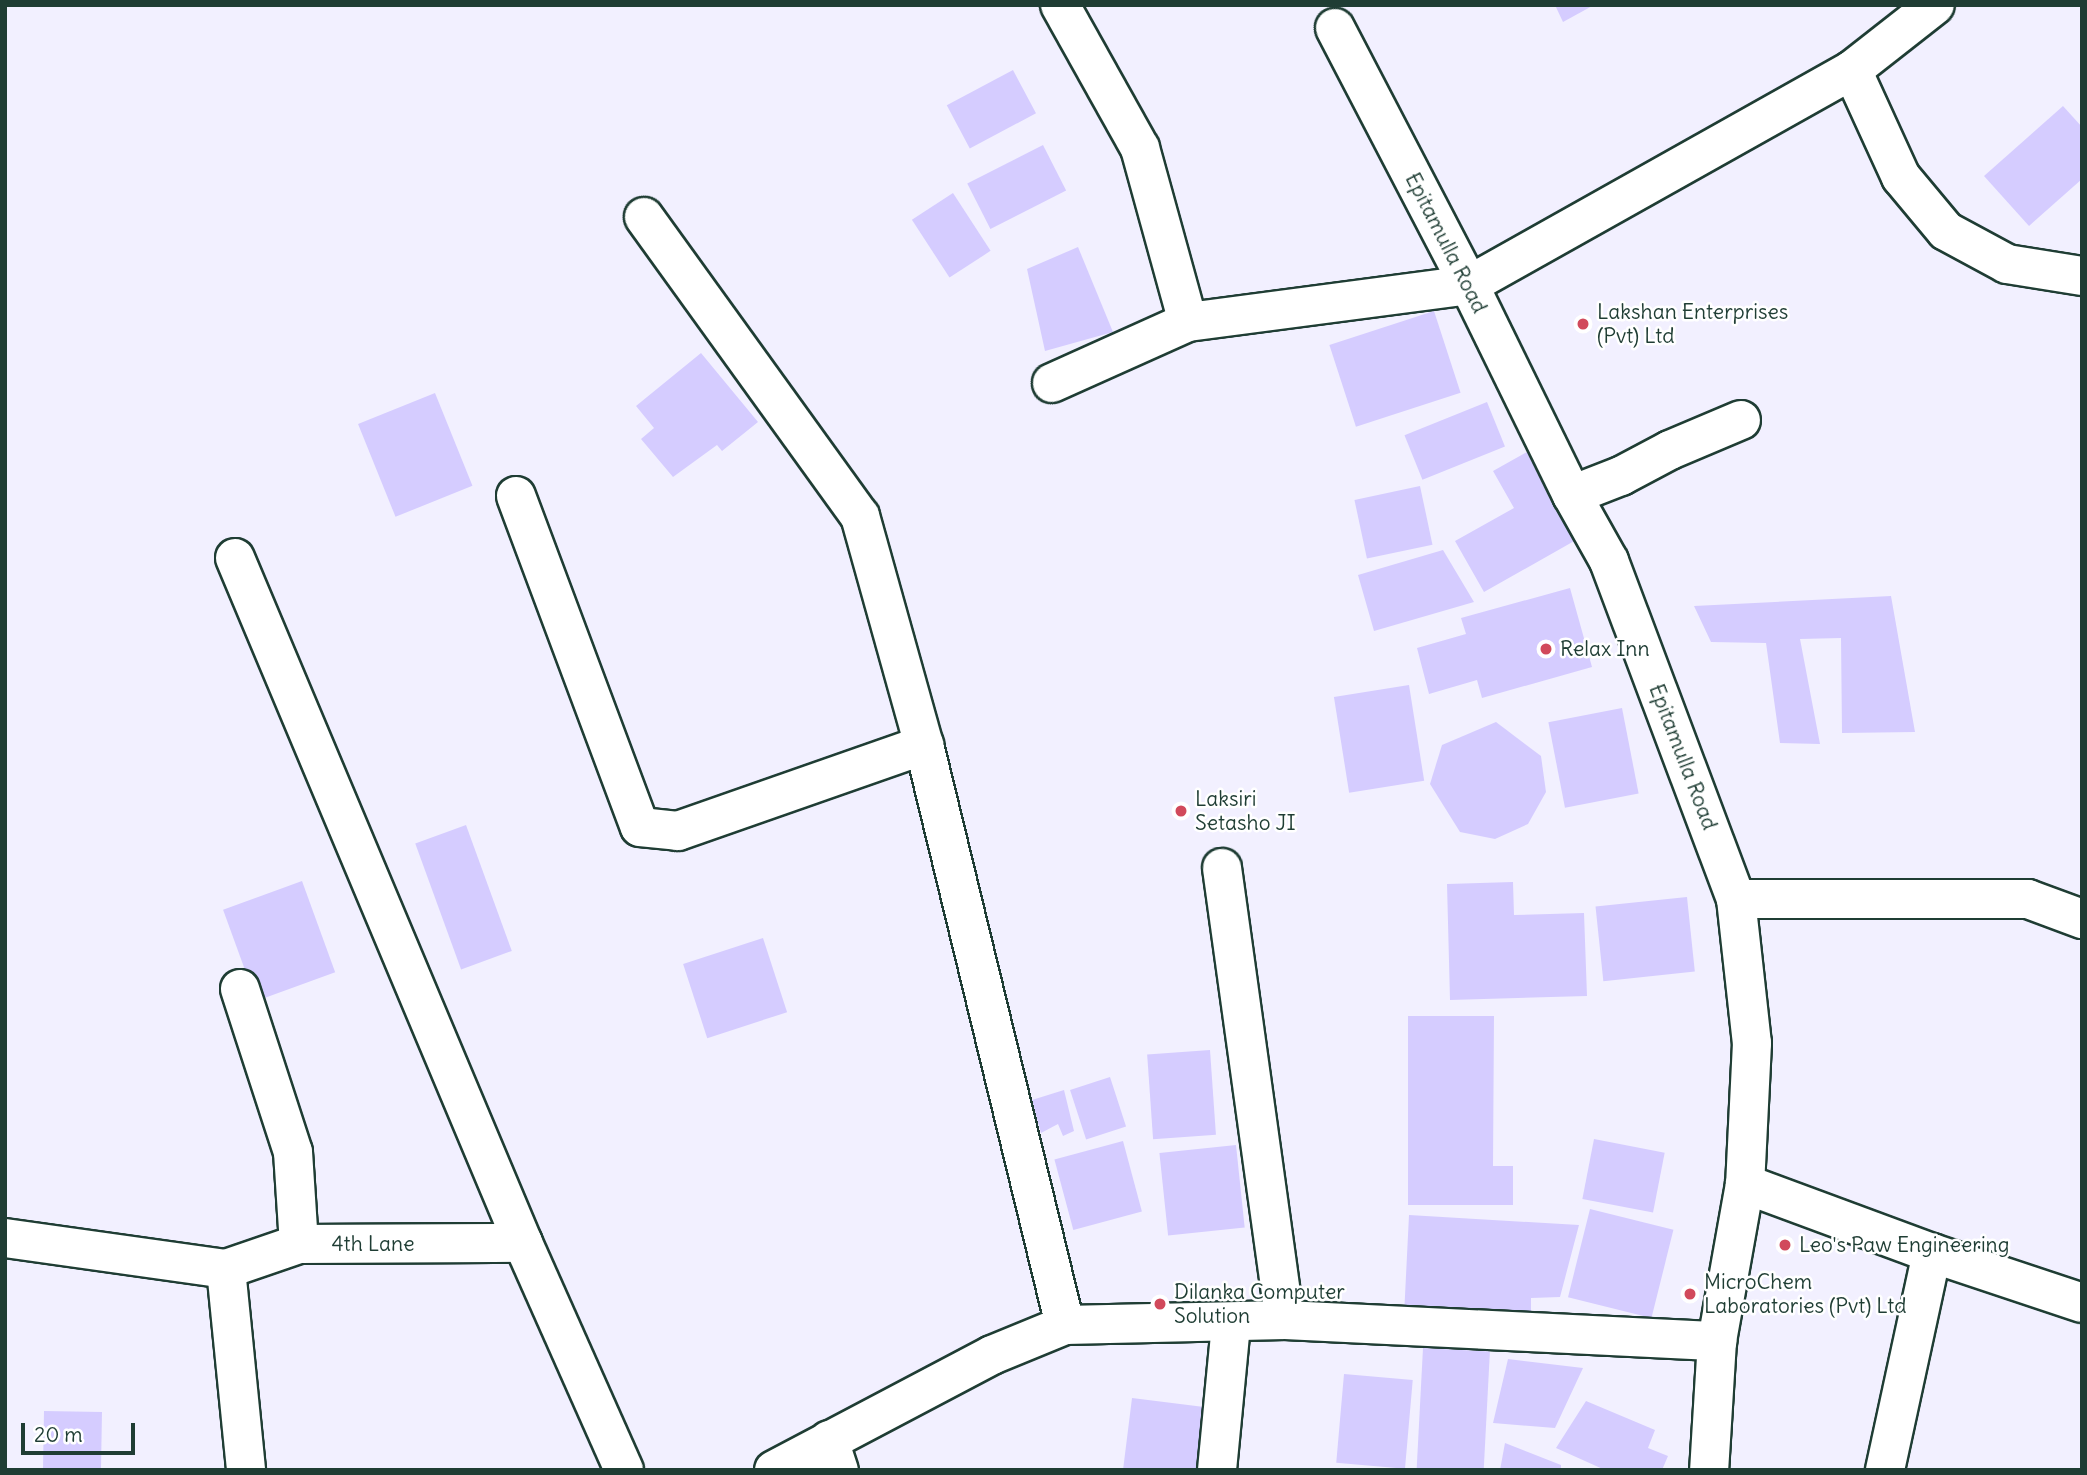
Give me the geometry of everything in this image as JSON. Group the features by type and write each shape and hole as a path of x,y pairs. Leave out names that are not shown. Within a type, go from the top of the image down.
{"street":[{"path":"1060,5 1140,148 1188,322"},
{"path":"1052,383 1188,322 1469,285 1852,70 1935,5"},
{"name":"Epitamulla Road","path":"1335,28 1469,285 1572,495 1609,561 1736,899 1752,1043 1745,1184 1717,1341 1709,1470"},
{"path":"1852,70 1901,177 1946,230 2007,264 2082,276"},
{"path":"644,216 860,516 924,745 1065,1325"},
{"path":"1572,495 1621,476 1670,450 1741,420"},
{"path":"516,496 640,827 678,831 924,745"},
{"path":"235,558 523,1243 624,1470"},
{"path":"1222,869 1284,1320"},
{"path":"1736,899 2028,899 2082,919"},
{"path":"240,989 293,1152 299,1244"},
{"path":"1745,1184 1932,1253 2082,1303"},
{"name":"4th Lane","path":"5,1238 226,1269 299,1244 523,1243"},
{"path":"1885,1470 1932,1253"},
{"path":"226,1269 246,1470"},
{"path":"774,1470 834,1455 992,1355 1065,1325 1231,1324 1284,1320 1717,1341"},
{"path":"1217,1470 1231,1324"}],"building":[{"path":"1555,5 1594,5 1563,22"},
{"path":"1013,70 1036,113 970,148 947,105"},
{"path":"2063,106 2082,127 2082,179 2029,226 1984,176"},
{"path":"1043,145 1066,190 990,229 967,184"},
{"path":"953,193 991,251 949,278 912,220"},
{"path":"1078,247 1113,332 1045,351 1027,269"},
{"path":"1434,311 1461,393 1356,427 1329,345"},
{"path":"701,353 758,422 722,451 717,445 673,477 641,439 654,428 636,406"},
{"path":"435,393 472,486 396,517 358,424"},
{"path":"1487,402 1505,447 1422,480 1404,435"},
{"path":"1527,452 1576,540 1484,592 1455,541 1514,508 1493,471"},
{"path":"1420,486 1432,545 1367,559 1354,500"},
{"path":"1443,550 1474,602 1374,631 1358,575"},
{"path":"1570,588 1592,667 1482,698 1477,680 1429,694 1417,648 1466,634 1461,618"},
{"path":"1891,596 1915,732 1842,733 1841,638 1800,639 1820,744 1780,743 1766,643 1711,642 1694,606"},
{"path":"1409,685 1424,781 1349,793 1334,697"},
{"path":"1622,708 1639,793 1565,808 1548,722"},
{"path":"1496,722 1541,756 1546,792 1528,824 1495,839 1460,832 1430,784 1442,745"},
{"path":"466,825 512,951 461,969 415,843"},
{"path":"302,881 335,972 256,1001 223,910"},
{"path":"1513,882 1514,915 1584,913 1587,996 1450,1000 1447,884"},
{"path":"1687,897 1695,972 1603,981 1596,907"},
{"path":"763,938 787,1012 707,1038 683,964"},
{"path":"1408,1016 1494,1016 1493,1166 1513,1166 1513,1205 1408,1205"},
{"path":"1210,1050 1216,1135 1153,1139 1147,1054"},
{"path":"1110,1077 1126,1126 1086,1139 1070,1090"},
{"path":"1064,1090 1074,1131 1063,1136 1058,1124 1041,1133 1032,1100"},
{"path":"1594,1139 1665,1153 1653,1213 1582,1199"},
{"path":"1123,1141 1142,1212 1073,1230 1054,1159"},
{"path":"1236,1145 1245,1228 1168,1236 1159,1153"},
{"path":"1590,1209 1673,1230 1651,1318 1568,1297"},
{"path":"1409,1215 1579,1225 1560,1297 1531,1298 1531,1316 1404,1316"},
{"path":"1423,1348 1490,1352 1484,1470 1417,1470"},
{"path":"1508,1359 1583,1368 1555,1428 1493,1423"},
{"path":"1344,1374 1413,1380 1405,1469 1336,1463"},
{"path":"1132,1398 1220,1409 1212,1470 1123,1470"},
{"path":"1586,1401 1655,1430 1648,1448 1668,1456 1662,1470 1605,1470 1556,1448"},
{"path":"44,1411 102,1412 101,1470 43,1470"},
{"path":"1505,1443 1561,1465 1561,1470 1500,1470"}],"place":[{"name":"Lakshan Enterprises (Pvt) Ltd","path":"1583,324"},
{"name":"Relax Inn","path":"1546,649"},
{"name":"Laksiri Setasho JI","path":"1181,811"},
{"name":"Leo's Paw Engineering","path":"1785,1245"},
{"name":"MicroChem Laboratories (Pvt) Ltd","path":"1690,1294"},
{"name":"Dilanka Computer Solution","path":"1160,1304"}]}
